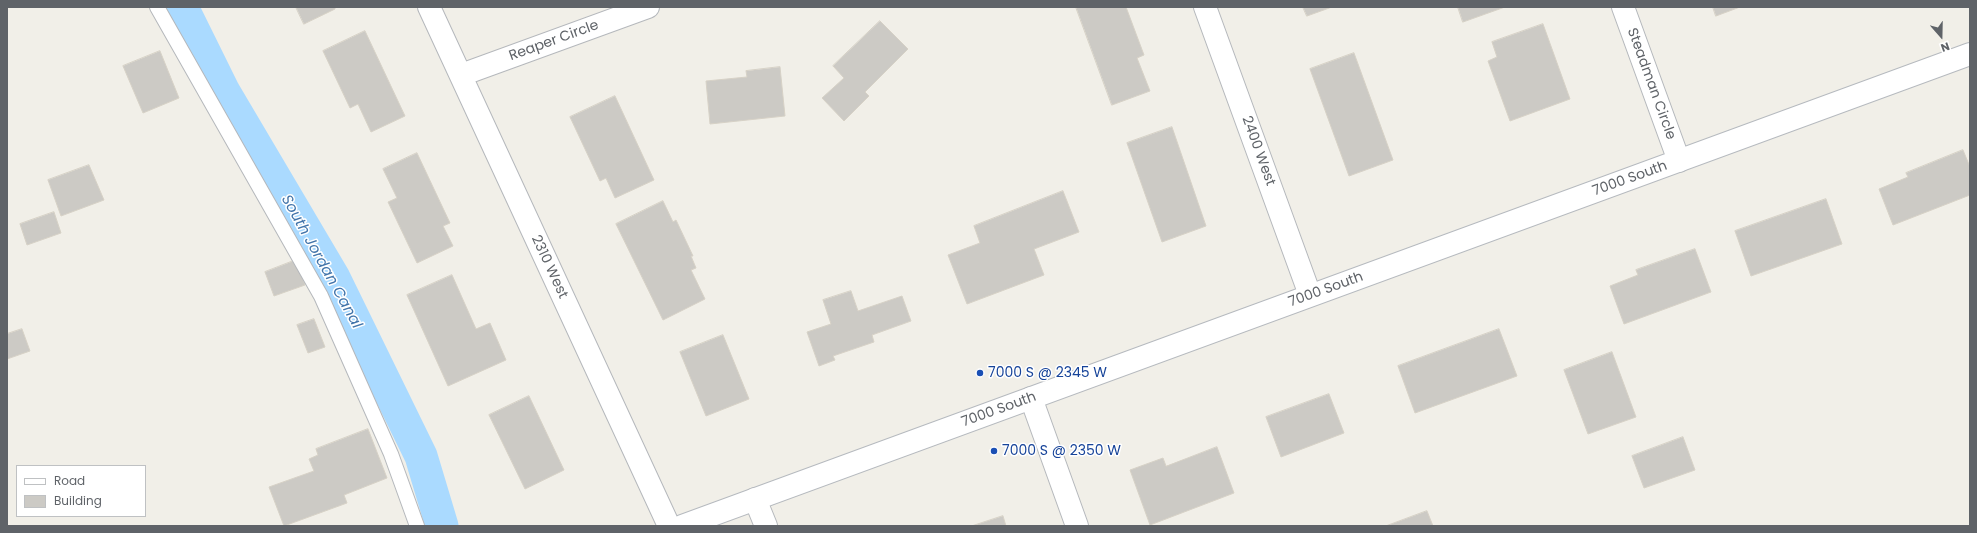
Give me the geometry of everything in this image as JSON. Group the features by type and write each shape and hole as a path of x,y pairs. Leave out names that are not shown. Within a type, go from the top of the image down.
{"street":[{"name":"2310 West","path":"429,7 669,526"},
{"name":"Reaper Circle","path":"461,75 648,7"},
{"name":"2400 West","path":"1205,7 1310,295"},
{"name":"Steadman Circle","path":"1623,7 1679,161"},
{"name":"7000 South","path":"682,526 1970,54"},
{"path":"1031,398 1077,526"},
{"path":"755,499 766,526"}],"lane":[{"path":"157,7 320,296 391,454 417,526"}],"building":[{"path":"296,7 335,7 335,9 304,24"},
{"path":"1076,7 1126,7 1144,55 1137,58 1150,91 1112,105"},
{"path":"1303,7 1332,7 1307,16"},
{"path":"1458,7 1505,7 1463,22"},
{"path":"1713,7 1740,7 1716,16"},
{"path":"880,21 908,49 865,92 869,96 844,121 822,98 844,78 833,66"},
{"path":"1543,24 1570,99 1510,121 1488,61 1497,57 1492,42"},
{"path":"365,31 405,116 371,132 358,104 350,108 323,51"},
{"path":"160,51 179,98 143,113 123,66"},
{"path":"1354,53 1393,160 1349,176 1310,69"},
{"path":"780,67 785,116 710,124 706,81 747,77 746,71"},
{"path":"615,96 654,180 615,198 606,178 600,181 570,117"},
{"path":"1172,127 1206,226 1162,242 1127,143"},
{"path":"1963,150 1970,167 1970,195 1893,225 1879,189 1908,177 1906,173"},
{"path":"417,153 450,223 443,226 453,246 417,263 388,202 397,198 383,169"},
{"path":"89,165 104,200 61,216 48,180"},
{"path":"1063,191 1079,232 1034,249 1044,275 967,304 948,255 980,243 974,226"},
{"path":"1826,199 1842,244 1751,276 1735,231"},
{"path":"663,201 673,222 676,220 693,256 691,256 696,268 691,270 705,299 663,320 616,224"},
{"path":"54,212 61,233 27,245 20,224"},
{"path":"1695,249 1711,292 1624,324 1610,286 1638,275 1636,270"},
{"path":"296,260 305,285 274,296 265,272"},
{"path":"452,275 476,329 490,323 506,360 448,386 407,295"},
{"path":"851,291 858,311 902,296 911,321 872,335 874,342 833,356 835,360 819,366 807,332 831,324 823,300"},
{"path":"314,319 325,347 308,353 297,325"},
{"path":"22,329 30,351 7,359 7,334"},
{"path":"1499,329 1517,376 1415,413 1398,366"},
{"path":"723,335 749,399 706,416 680,352"},
{"path":"1612,352 1636,417 1588,434 1564,370"},
{"path":"1329,394 1344,433 1281,457 1266,417"},
{"path":"529,396 564,470 525,489 489,415"},
{"path":"368,429 387,478 344,495 347,503 284,526 269,487 314,471 309,459 318,455 316,449"},
{"path":"1683,437 1695,470 1644,488 1632,456"},
{"path":"1217,447 1234,493 1150,525 1130,470 1163,458 1166,466"},
{"path":"1427,511 1433,526 1386,526"},
{"path":"1003,516 1006,526 972,526"}],"waterway":[{"name":"South Jordan Canal","path":"182,7 224,92 334,278 421,456 442,526"}],"place":[{"name":"7000 S @ 2345 W","path":"980,373"},
{"name":"7000 S @ 2350 W","path":"994,451"}]}
